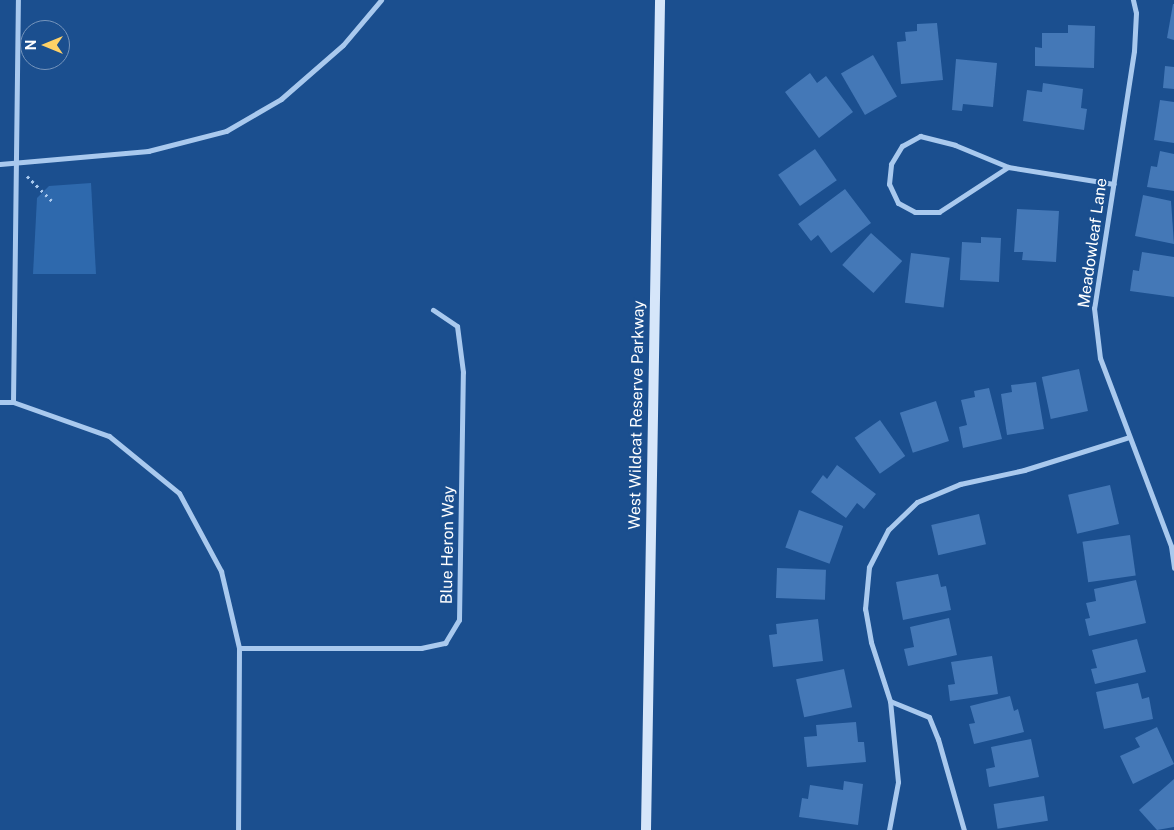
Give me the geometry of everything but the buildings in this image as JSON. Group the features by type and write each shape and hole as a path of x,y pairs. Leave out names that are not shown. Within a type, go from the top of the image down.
{"main road":[{"name":"West Wildcat Reserve Parkway","path":"646,830 660,0"}],"street":[{"path":"13,402 18,0"},
{"path":"0,164 148,151 226,131 281,99 343,44 381,0"},
{"name":"Meadowleaf Lane","path":"1133,0 1136,13 1134,51 1094,308 1100,358 1171,546 1174,568"},
{"path":"1008,167 939,212 914,212 898,203 889,184 891,164 902,146 920,136 955,145 1008,167 1114,184"},
{"name":"Blue Heron Way","path":"239,648 421,648 445,643 460,620 463,372 458,326 433,310"},
{"path":"0,402 13,402 109,436 179,493 221,571 239,648 238,830"},
{"path":"889,830 898,782 890,701 871,642 865,609 869,567 888,530 917,502 960,484 1024,470 1129,437"},
{"path":"890,701 929,717 964,830"}],"path":[{"path":"16,164 53,202"}],"shaded area":[{"path":"91,183 96,274 33,274 37,198 49,186"}]}
